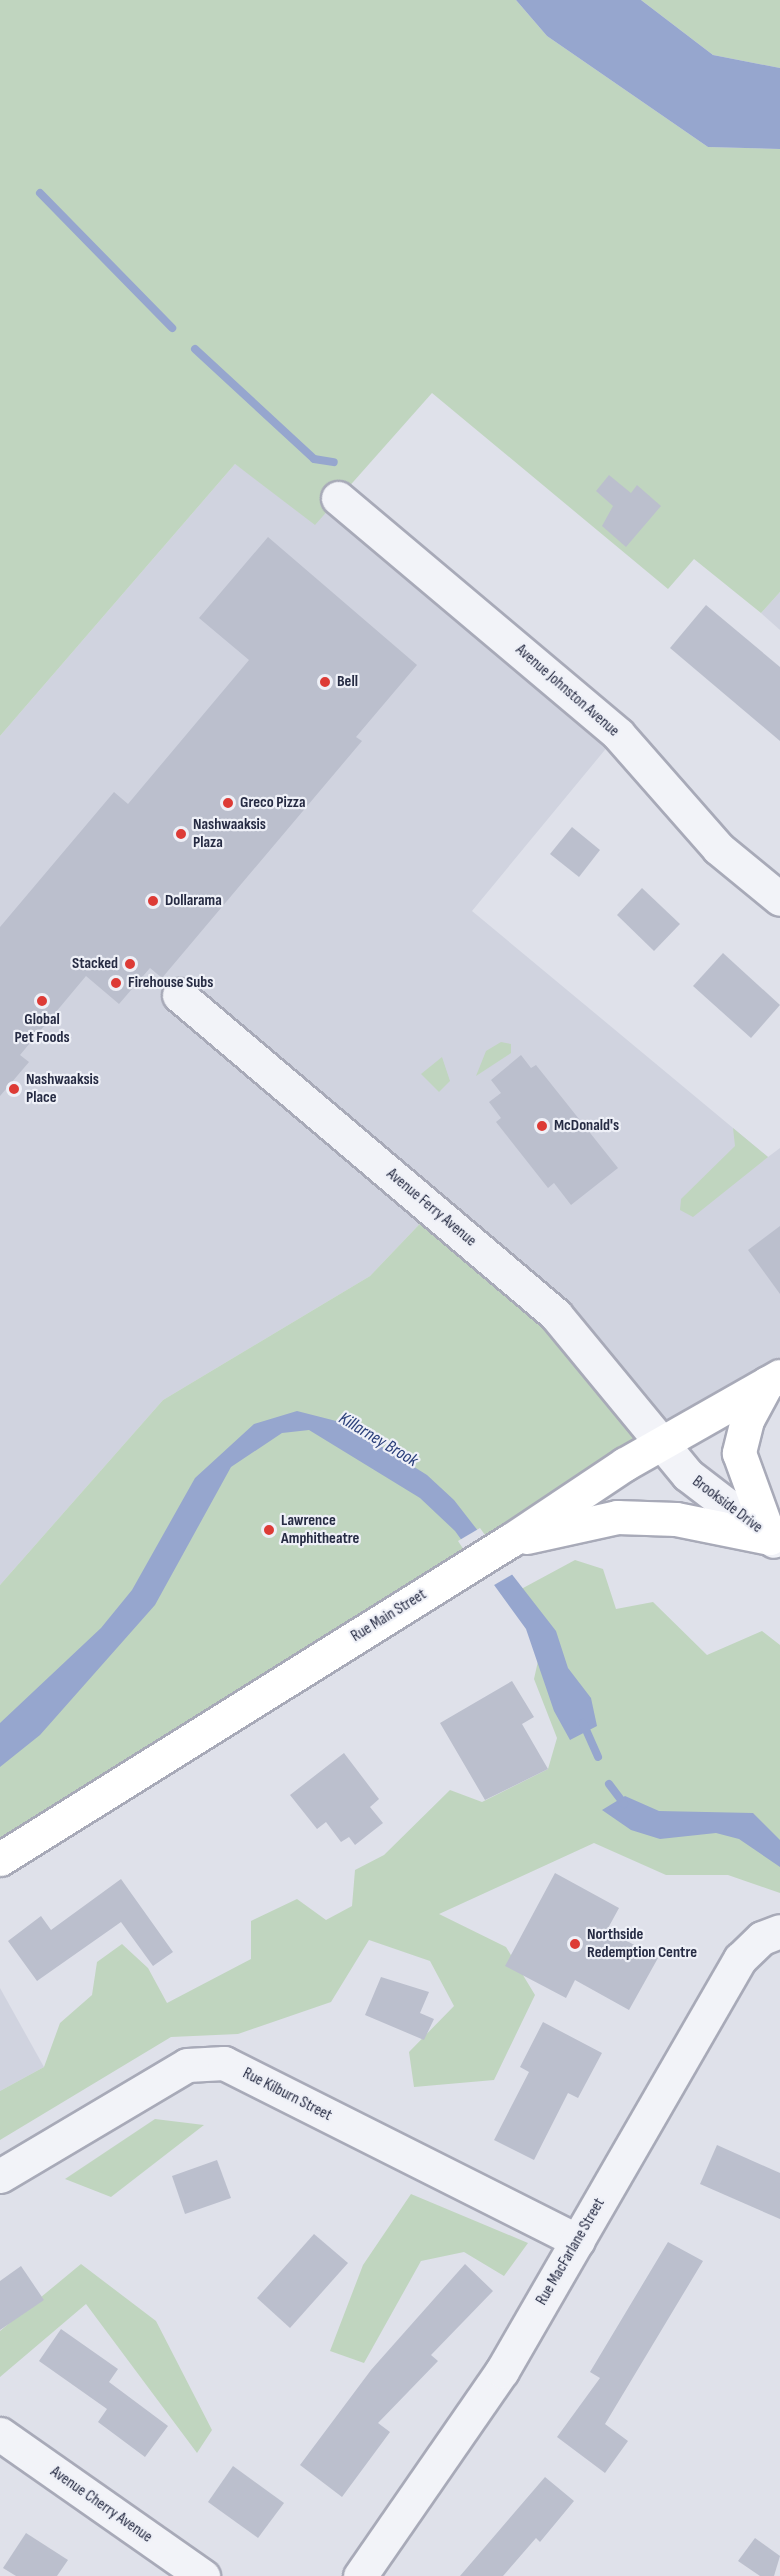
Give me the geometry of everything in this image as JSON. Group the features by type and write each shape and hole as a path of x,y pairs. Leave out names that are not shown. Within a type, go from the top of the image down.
{"main road":[{"name":"Rue Main Street","path":"0,1859 662,1443 773,1380"},
{"path":"773,1380 747,1420 739,1453 775,1542"},
{"path":"511,1540 617,1517 676,1519 775,1542"}],"street":[{"name":"Avenue Johnston Avenue","path":"338,498 618,734 718,848 780,899"},
{"name":"Avenue Ferry Avenue","path":"179,995 556,1314 662,1443"},
{"name":"Brookside Drive","path":"662,1443 688,1475 775,1542"},
{"name":"Rue MacFarlane Street","path":"360,2576 471,2421 578,2241 740,1959 762,1938 780,1931"},
{"name":"Rue Kilburn Street","path":"0,2176 187,2065 224,2063 578,2241"},
{"name":"Avenue Cherry Avenue","path":"0,2434 203,2576"}],"shaded area":[{"name":"Nashwaaksis Plaza","path":"235,464 263,483 338,498 618,734 472,911 768,1157 780,1148 780,1376 662,1443 433,1210 370,1276 163,1400 0,1585 0,736"},
{"path":"780,592 780,630 761,613"},
{"path":"0,1988 44,2067 0,2091"}],"green space":[{"path":"0,0 516,0 547,36 708,147 780,149 780,592 761,613 694,559 668,589 432,393 315,525 235,464 0,736"},
{"path":"641,0 780,0 780,68 713,55"},
{"path":"501,1042 511,1044 511,1053 476,1076 486,1051"},
{"path":"442,1057 450,1081 439,1092 421,1074"},
{"path":"733,1128 768,1157 693,1217 680,1210 681,1199 735,1146"},
{"path":"433,1210 662,1443 0,1859 0,1585 163,1400 370,1276"},
{"path":"575,1560 603,1569 616,1609 653,1602 707,1655 762,1631 780,1645 780,1893 728,1875 666,1875 594,1843 439,1914 506,1947 535,1995 494,2080 414,2087 409,2052 454,2006 430,1961 369,1940 331,2002 238,2034 171,2037 0,2140 0,2091 44,2067 60,2023 92,1995 97,1962 122,1944 148,1968 167,2003 251,1959 251,1921 297,1899 326,1920 352,1906 355,1870 384,1855 450,1790 482,1802 548,1769 557,1738 534,1679 544,1634 512,1594"},
{"path":"155,2119 204,2125 111,2197 65,2179"},
{"path":"411,2194 528,2243 504,2276 464,2252 421,2261 364,2363 330,2351 363,2265"},
{"path":"81,2264 156,2321 212,2430 197,2453 86,2304 0,2377 0,2331"}],"water":[{"path":"516,0 641,0 713,55 780,68 780,149 708,147 547,36"},
{"path":"297,1411 344,1423 427,1475 454,1500 556,1631 568,1668 591,1698 597,1726 570,1740 554,1711 526,1629 455,1531 420,1498 309,1430 282,1433 231,1467 155,1605 40,1735 0,1767 0,1723 101,1628 132,1590 195,1478 254,1424"},
{"path":"625,1796 659,1811 753,1813 780,1840 780,1867 739,1839 716,1833 660,1839 631,1830 602,1810"}],"pier":[{"path":"480,1528 513,1574 489,1588 458,1541"}],"building":[{"path":"609,475 631,493 637,485 661,506 626,547 602,526 613,506 596,491"},
{"name":"Nashwaaksis Plaza","path":"268,537 417,665 356,737 362,741 162,978 150,968 119,1004 86,976 20,1055 29,1062 0,1096 0,927 114,792 128,804 249,660 199,618"},
{"path":"706,605 780,667 780,741 670,648"},
{"path":"572,827 600,850 579,877 550,854"},
{"path":"642,888 680,924 654,951 617,915"},
{"path":"723,953 780,1005 751,1038 693,986"},
{"name":"McDonald's","path":"521,1055 531,1068 536,1065 618,1168 571,1205 554,1183 548,1188 496,1122 501,1118 489,1102 501,1093 491,1080"},
{"path":"780,1226 780,1294 748,1250"},
{"path":"512,1681 534,1717 522,1724 548,1769 485,1800 440,1723"},
{"path":"344,1753 379,1799 370,1807 383,1823 355,1845 349,1837 341,1842 326,1822 317,1829 290,1795"},
{"name":"Northside Redemption Centre","path":"555,1873 619,1908 607,1930 658,1958 629,2010 575,1980 566,1998 505,1966"},
{"path":"121,1879 173,1952 153,1966 121,1922 37,1981 8,1941 41,1916 51,1930"},
{"path":"381,1977 429,1992 420,2013 434,2019 424,2040 365,2015"},
{"path":"543,2022 602,2053 578,2098 568,2093 534,2160 494,2140 529,2072 520,2067"},
{"path":"717,2145 780,2173 780,2219 700,2184"},
{"path":"217,2160 231,2198 185,2214 172,2176"},
{"path":"314,2234 348,2263 290,2328 257,2298"},
{"path":"668,2242 703,2261 605,2424 628,2441 605,2473 557,2437 600,2378 590,2372"},
{"path":"465,2264 493,2291 431,2355 438,2361 378,2423 390,2432 342,2497 300,2465 371,2370"},
{"path":"21,2266 44,2300 0,2330 0,2281"},
{"path":"61,2329 118,2369 109,2382 168,2426 145,2457 98,2422 107,2409 39,2361"},
{"path":"233,2466 284,2503 258,2538 208,2502"},
{"path":"545,2477 574,2501 540,2542 536,2538 503,2576 460,2576"},
{"path":"26,2533 68,2560 57,2576 16,2576 3,2568"},
{"path":"755,2538 780,2556 774,2576 760,2576 738,2561"}],"waterway":[{"path":"40,193 172,328"},
{"path":"195,349 314,459 334,462"},
{"name":"Killarney Brook","path":"583,1723 598,1757"},
{"name":"Killarney Brook","path":"609,1784 624,1804"}],"place":[{"name":"Bell","path":"325,682"},
{"name":"Greco Pizza","path":"228,803"},
{"name":"Nashwaaksis Plaza","path":"181,834"},
{"name":"Dollarama","path":"153,901"},
{"name":"Stacked","path":"130,964"},
{"name":"Firehouse Subs","path":"116,983"},
{"name":"Global Pet Foods","path":"42,1001"},
{"name":"Nashwaaksis Place","path":"14,1089"},
{"name":"McDonald's","path":"542,1126"},
{"name":"Lawrence Amphitheatre","path":"269,1530"},
{"name":"Northside Redemption Centre","path":"575,1944"}]}
